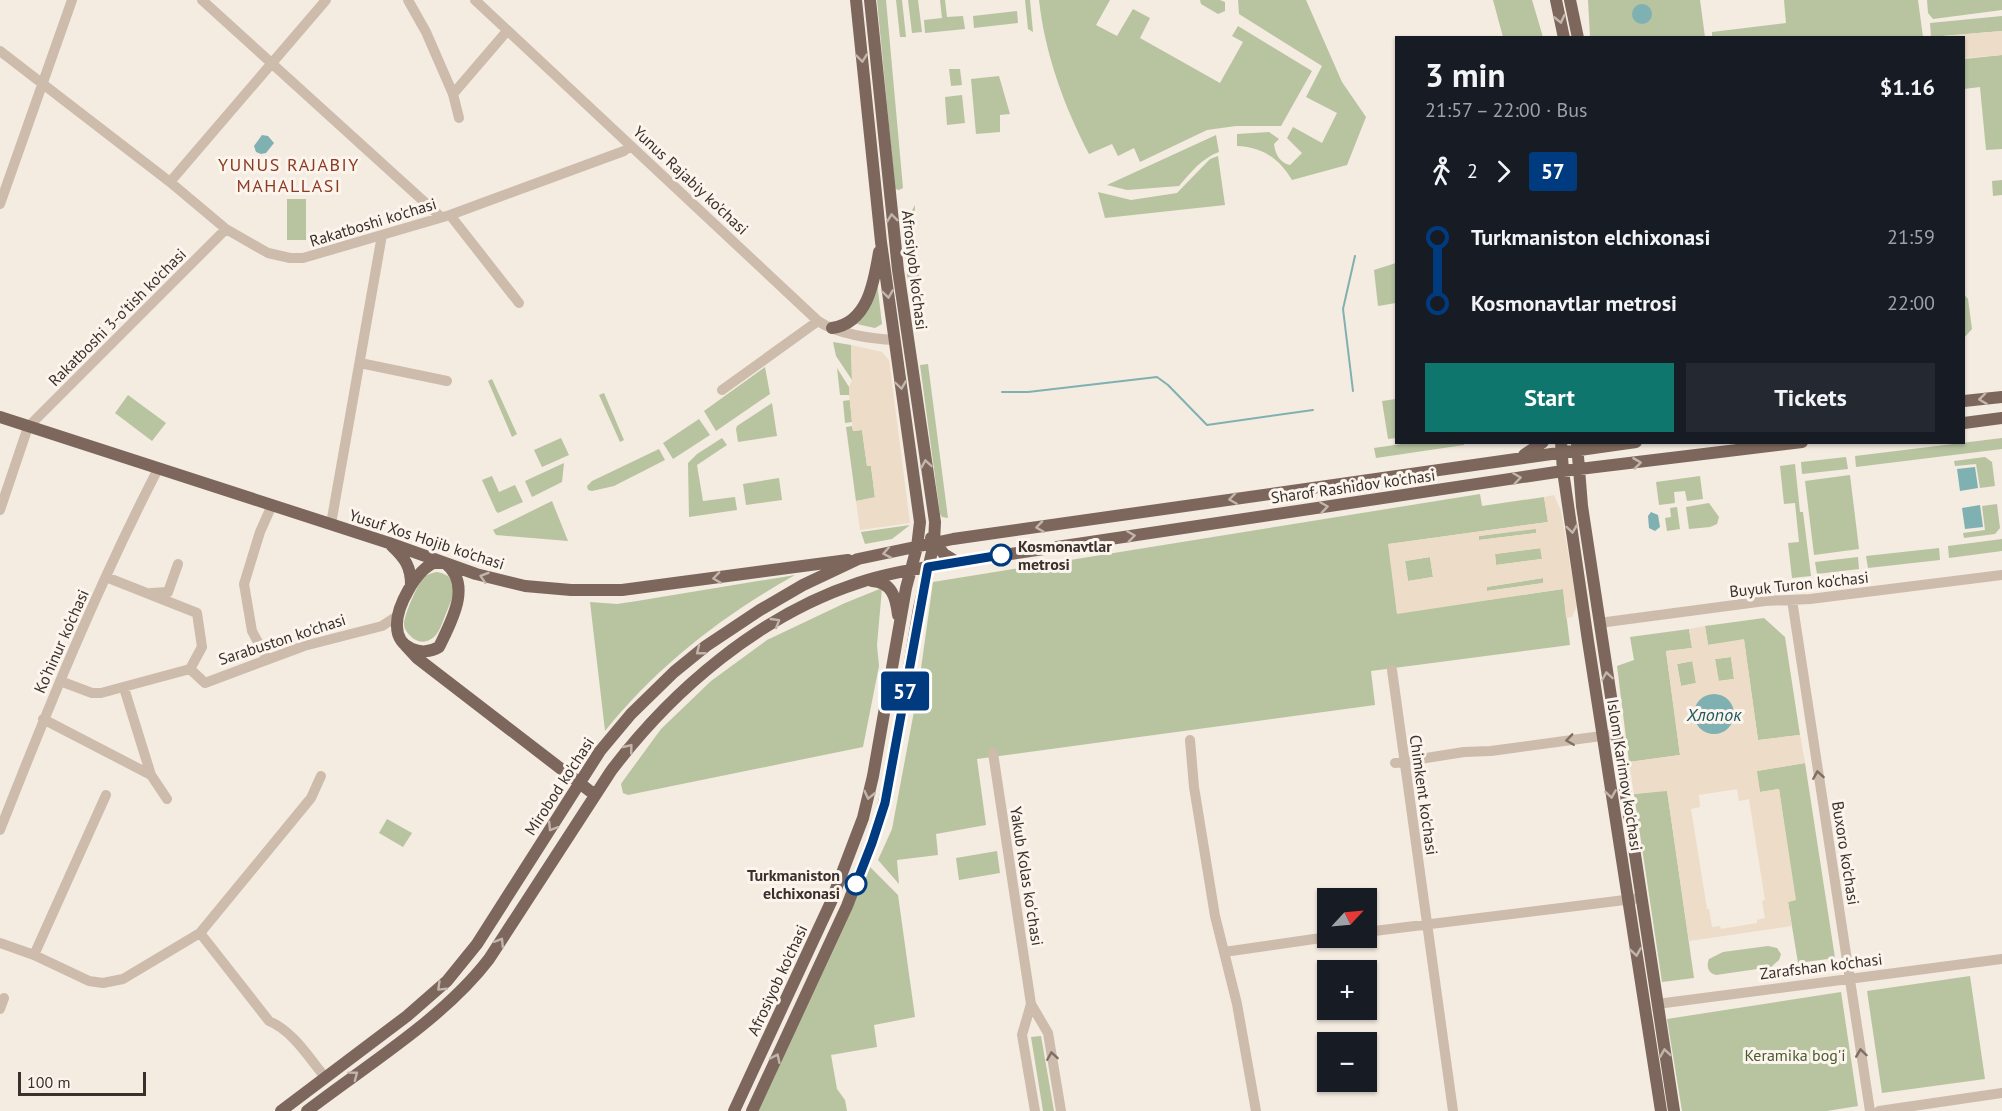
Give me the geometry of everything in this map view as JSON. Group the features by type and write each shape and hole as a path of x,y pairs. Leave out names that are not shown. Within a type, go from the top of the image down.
{"main road":[{"name":"Afrosiyob ko'chasi","path":"752,1111 847,906 879,823 891,773 919,608 934,543 935,522 881,242 856,0"},
{"name":"Afrosiyob ko'chasi","path":"734,1111 827,912 856,839 873,776 898,632 917,547 920,522 870,0"},
{"path":"1556,0 1564,36"},
{"path":"1570,0 1578,36"},
{"path":"832,328 851,322 863,307 873,282 881,242"},
{"path":"1965,401 2002,397"},
{"name":"Yusuf Xos Hojib ko'chasi","path":"0,417 493,579 525,586 610,591 858,559"},
{"path":"1965,423 2002,418"},
{"path":"1511,459 1532,451 1541,444"},
{"name":"Sharof Rashidov ko'chasi","path":"917,547 953,539 1511,459 1561,447 1606,444"},
{"name":"Sharof Rashidov ko'chasi","path":"910,571 1563,471 1786,444"},
{"name":"Islom Karimov ko'chasi","path":"1577,446 1581,506 1641,898 1661,1111"},
{"name":"Islom Karimov ko'chasi","path":"1561,447 1602,736 1628,899 1674,1111"},
{"name":"Afrosiyob ko'chasi","path":"920,522 934,543 950,559 957,562"},
{"path":"935,522 942,533 953,539"},
{"path":"389,543 407,561 411,586"},
{"path":"917,547 928,567"},
{"name":"Mirobod ko'chasi","path":"281,1111 422,1004 456,971 477,944 600,751 657,688 722,634 776,600 858,559 917,547"},
{"path":"439,674 434,661 459,592 457,578 445,563 436,562 426,566 411,586 399,615 397,630 405,645 417,658 595,795"},
{"path":"307,1111 432,1017 472,980 489,959 611,771 669,702 736,648 786,616 862,581 910,571"},
{"path":"862,581 879,581 890,588 896,603 898,632"},
{"path":"405,645 411,649 427,652 439,647"}],"street":[{"path":"0,204 2,190 72,0"},
{"path":"202,0 446,216 519,303"},
{"path":"170,182 327,0"},
{"path":"408,0 426,32 453,94 459,118"},
{"name":"Yunus Rajabiy ko'chasi","path":"475,0 818,321 832,328 877,339 901,339"},
{"path":"453,94 507,31"},
{"name":"Rakatboshi ko'chasi","path":"0,51 170,182 226,229 268,253 296,259 446,216 624,151 630,146"},
{"name":"Rakatboshi 3-o'tish ko'chasi","path":"28,427 226,229"},
{"path":"331,524 382,235"},
{"path":"722,390 818,321"},
{"path":"360,363 447,381"},
{"path":"0,510 28,427"},
{"name":"Ko‘hinur ko‘chasi","path":"0,830 43,719 158,469"},
{"path":"267,659 252,631 244,584 260,532 272,505"},
{"path":"148,594 168,592 178,564"},
{"name":"Buyuk Turon ko'chasi","path":"1599,623 1765,601 1810,599 2002,575"},
{"path":"60,681 92,693 124,688 190,669 202,647 197,613 106,578"},
{"name":"Buxoro ko'chasi","path":"1792,600 1870,1111"},
{"name":"Sarabuston ko'chasi","path":"190,669 205,683 304,646 382,626 399,615"},
{"path":"382,626 405,645"},
{"name":"Chimkent ko'chasi","path":"1392,670 1400,762 1427,925 1453,1111"},
{"path":"124,688 151,775 167,799"},
{"path":"43,719 151,775"},
{"path":"1400,762 1616,734"},
{"path":"1190,740 1194,787 1209,879 1237,1004 1257,1111"},
{"name":"Yakub Kolas koʻchasi","path":"993,753 1031,1004 1048,1033 1061,1111"},
{"path":"0,942 89,981 108,983 123,979 200,933 311,798 321,776"},
{"path":"34,955 106,795"},
{"path":"1377,931 1641,898"},
{"path":"200,933 269,1021 279,1025 292,1037 325,1077"},
{"path":"1224,952 1317,939"},
{"name":"Zarafshan ko'chasi","path":"1651,1005 2002,959"},
{"path":"0,1009 4,998"},
{"name":"Yakub Kolas koʻchasi","path":"1031,1004 1022,1035 1035,1111"},
{"path":"1879,1111 2002,1093"}],"green space":[{"path":"877,0 886,0 903,188 899,190 895,189"},
{"path":"896,0 902,0 906,37 900,37"},
{"path":"908,0 918,0 922,32 912,33"},
{"path":"940,0 945,0 947,17 963,16 965,29 925,33 924,20 942,18"},
{"path":"1025,0 1030,0 1033,32 1028,29"},
{"path":"1039,0 1110,0 1096,25 1117,36 1133,9 1150,18 1140,38 1220,83 1243,42 1232,36 1238,26 1312,71 1281,126 1236,126 1207,130 1140,162 1134,148 1118,156 1112,144 1089,154 1071,117 1057,79 1046,40"},
{"path":"1200,0 1225,2 1225,11 1218,14 1201,4"},
{"path":"1238,0 1306,0 1342,82 1366,117 1347,165 1292,180 1269,155 1262,151 1237,146 1237,134 1269,132 1279,139 1274,144 1279,158 1290,165 1302,153 1287,138 1293,127 1322,143 1337,113 1306,97 1322,66 1239,14"},
{"path":"1493,0 1532,0 1543,36 1503,36"},
{"path":"1588,0 1700,0 1705,36 1590,36"},
{"path":"1784,0 1918,0 1923,36 1712,36 1712,32 1786,23"},
{"path":"1927,0 2002,0 2002,10 1933,19 1928,13"},
{"path":"1017,11 1018,23 974,28 973,16"},
{"path":"2002,16 2002,31 1931,36 1930,23"},
{"path":"2002,55 2002,149 1986,150 1980,87 1965,89 1965,59"},
{"path":"949,69 960,69 962,85 951,86"},
{"path":"999,76 1010,114 1000,115 1000,132 976,134 971,79"},
{"path":"962,95 965,123 947,125 945,97"},
{"path":"1216,135 1219,152 1202,162 1179,186 1127,190 1107,185"},
{"path":"1218,156 1225,205 1105,218 1098,192 1131,200 1177,193 1210,159"},
{"path":"2002,180 2002,195 1993,196 1992,181"},
{"path":"287,199 306,199 306,240 287,240"},
{"path":"915,205 914,228 922,306 916,314 913,314 905,244 909,217"},
{"path":"1395,263 1395,303 1378,306 1374,270"},
{"path":"877,282 882,324 875,328 857,324 864,315"},
{"path":"1965,295 1968,299 1972,329 1965,337"},
{"path":"833,342 851,345 852,380 836,356"},
{"path":"928,364 948,518 940,514 920,365"},
{"path":"765,367 770,394 716,431 704,411"},
{"path":"837,368 849,387 849,395 840,395"},
{"path":"492,379 517,434 512,437 488,381"},
{"path":"604,393 624,440 620,442 599,395"},
{"path":"128,395 166,423 152,441 115,413"},
{"path":"1395,399 1395,438 1388,439 1382,401"},
{"path":"850,400 852,422 845,423 843,401"},
{"path":"772,403 777,436 738,442 737,426"},
{"path":"699,419 710,435 673,459 663,443"},
{"path":"852,426 853,431 862,430 867,466 871,466 875,498 856,501 846,427"},
{"path":"561,438 569,455 542,467 534,450"},
{"path":"722,438 727,445 697,465 703,501 735,497 737,510 689,517 688,463 697,454"},
{"path":"2002,438 2002,449 1856,467 1855,456"},
{"path":"1401,444 1464,444 1376,458 1374,448"},
{"path":"659,449 665,460 614,486 588,490 587,486 592,481"},
{"path":"1846,457 1848,469 1802,474 1801,462"},
{"path":"1985,457 1992,462 1995,486 1980,488 1976,464 1955,466 1954,461"},
{"path":"564,463 562,482 532,497 525,481"},
{"path":"1795,464 1800,512 1803,512 1811,576 1792,578 1788,543 1799,542 1795,503 1784,504 1780,466"},
{"path":"1850,475 1859,549 1814,555 1805,481"},
{"path":"492,476 499,492 515,485 523,502 498,513 482,480"},
{"path":"1700,476 1703,499 1687,501 1685,491 1674,492 1675,503 1659,505 1656,482"},
{"path":"779,478 782,500 746,505 743,484"},
{"path":"1480,494 1482,506 1544,497 1548,522 1389,544 1397,613 1563,589 1570,645 1371,671 1375,705 977,759 986,825 936,834 938,855 897,860 899,884 878,860 892,829 918,690 933,582"},
{"path":"552,501 568,541 496,535 493,530"},
{"path":"1709,503 1719,517 1717,524 1689,529 1686,507"},
{"path":"1997,504 2000,528 1995,534 1964,538 1963,533 1985,530 1982,506"},
{"path":"1677,507 1680,529 1667,531 1665,518 1671,517 1670,508"},
{"path":"910,525 892,539 865,544 861,532"},
{"path":"1536,528 1536,533 1479,540 1479,536"},
{"path":"2002,539 2002,551 1949,558 1948,546"},
{"path":"1541,548 1542,559 1496,565 1495,554"},
{"path":"1939,548 1940,560 1868,568 1866,556"},
{"path":"1430,557 1433,577 1408,581 1405,561"},
{"path":"1858,557 1859,569 1817,574 1815,562"},
{"path":"437,572 451,578 453,595 436,635 424,642 414,639 407,632 404,626 405,620 421,580"},
{"path":"795,575 742,607 692,644 646,685 605,731 590,602 617,604"},
{"path":"1448,575 1450,591 1424,594 1423,591 1446,588 1445,576"},
{"path":"1543,578 1544,583 1487,591 1486,587"},
{"path":"882,588 877,645 879,666 863,747 628,795 623,793 621,784 661,729 711,681 767,640"},
{"path":"1764,618 1785,637 1800,735 1758,740 1744,640 1708,645 1705,626"},
{"path":"1689,629 1692,648 1666,651 1680,755 1629,762 1617,666 1634,660 1630,637"},
{"path":"1731,657 1734,679 1718,681 1715,659"},
{"path":"1693,661 1696,683 1681,686 1677,664"},
{"path":"1805,763 1835,958 1798,963 1788,902 1795,900 1779,789 1760,792 1756,771"},
{"path":"1667,790 1694,978 1662,982 1634,794"},
{"path":"387,819 412,833 403,847 379,833"},
{"path":"997,851 1000,873 959,880 956,858"},
{"path":"870,867 898,895 915,1017 874,1025 877,1047 831,1055 837,1089 845,1100 847,1111 758,1111"},
{"path":"1768,946 1777,948 1781,954 1779,960 1771,967 1716,975 1708,969 1709,959 1723,952"},
{"path":"1970,976 1985,1079 1882,1093 1867,991"},
{"name":"Keramika bog'i","path":"1841,992 1858,1106 1827,1111 1682,1111 1667,1019"},
{"path":"1041,1036 1054,1111 1043,1111 1031,1037"}],"shaded area":[{"path":"2002,31 2002,55 1965,58 1965,36 1942,36"},
{"path":"851,345 882,352 889,360 910,523 860,530 856,501 875,497 871,466 867,466 862,430 853,431 849,395 852,380"},
{"path":"1554,495 1561,511 1577,606 1572,617 1566,618 1563,589 1397,614 1388,544 1548,522 1544,497","holes":["1536,529 1536,533 1479,540 1479,536","1540,548 1542,559 1496,565 1495,554","1430,557 1433,577 1408,581 1405,561","1543,578 1543,583 1487,591 1487,587"]},
{"path":"1705,626 1708,645 1744,639 1758,740 1800,735 1805,763 1757,771 1760,792 1779,789 1796,900 1788,902 1792,926 1689,941 1667,791 1634,794 1629,762 1680,755 1666,651 1692,648 1689,629","holes":["1731,657 1734,679 1719,681 1715,659","1692,661 1696,683 1681,686 1677,664","1737,789 1739,801 1749,799 1765,900 1762,901 1765,918 1757,920 1757,923 1721,929 1720,926 1712,927 1691,809 1700,807 1699,795"]}],"water":[{"path":"1642,4 1649,7 1652,14 1649,21 1642,24 1635,21 1632,14 1635,7"},
{"path":"262,135 268,136 274,143 266,153 261,154 256,152 254,146"},
{"path":"1975,467 1978,488 1960,491 1957,469"},
{"path":"1980,505 1983,527 1965,529 1962,508"},
{"path":"1651,512 1658,515 1660,527 1655,531 1649,528 1648,516"},
{"name":"Хлопок","path":"1714,694 1722,695 1728,700 1733,706 1733,722 1728,728 1722,733 1714,734 1706,733 1700,728 1695,722 1694,714 1695,706 1700,700 1706,695"}],"waterway":[{"path":"1353,391 1343,309 1355,256"},
{"path":"1002,392 1028,392 1157,377 1168,385 1207,425 1313,410"}],"bus line":[{"name":"57","path":"856,884 885,803 928,567 1001,555"}],"place":[{"name":"Kosmonavtlar metrosi","path":"1001,555"},
{"name":"Turkmaniston elchixonasi","path":"856,884"}],"district":[{"name":"YUNUS RAJABIY MAHALLASI","path":"289,174"}]}
